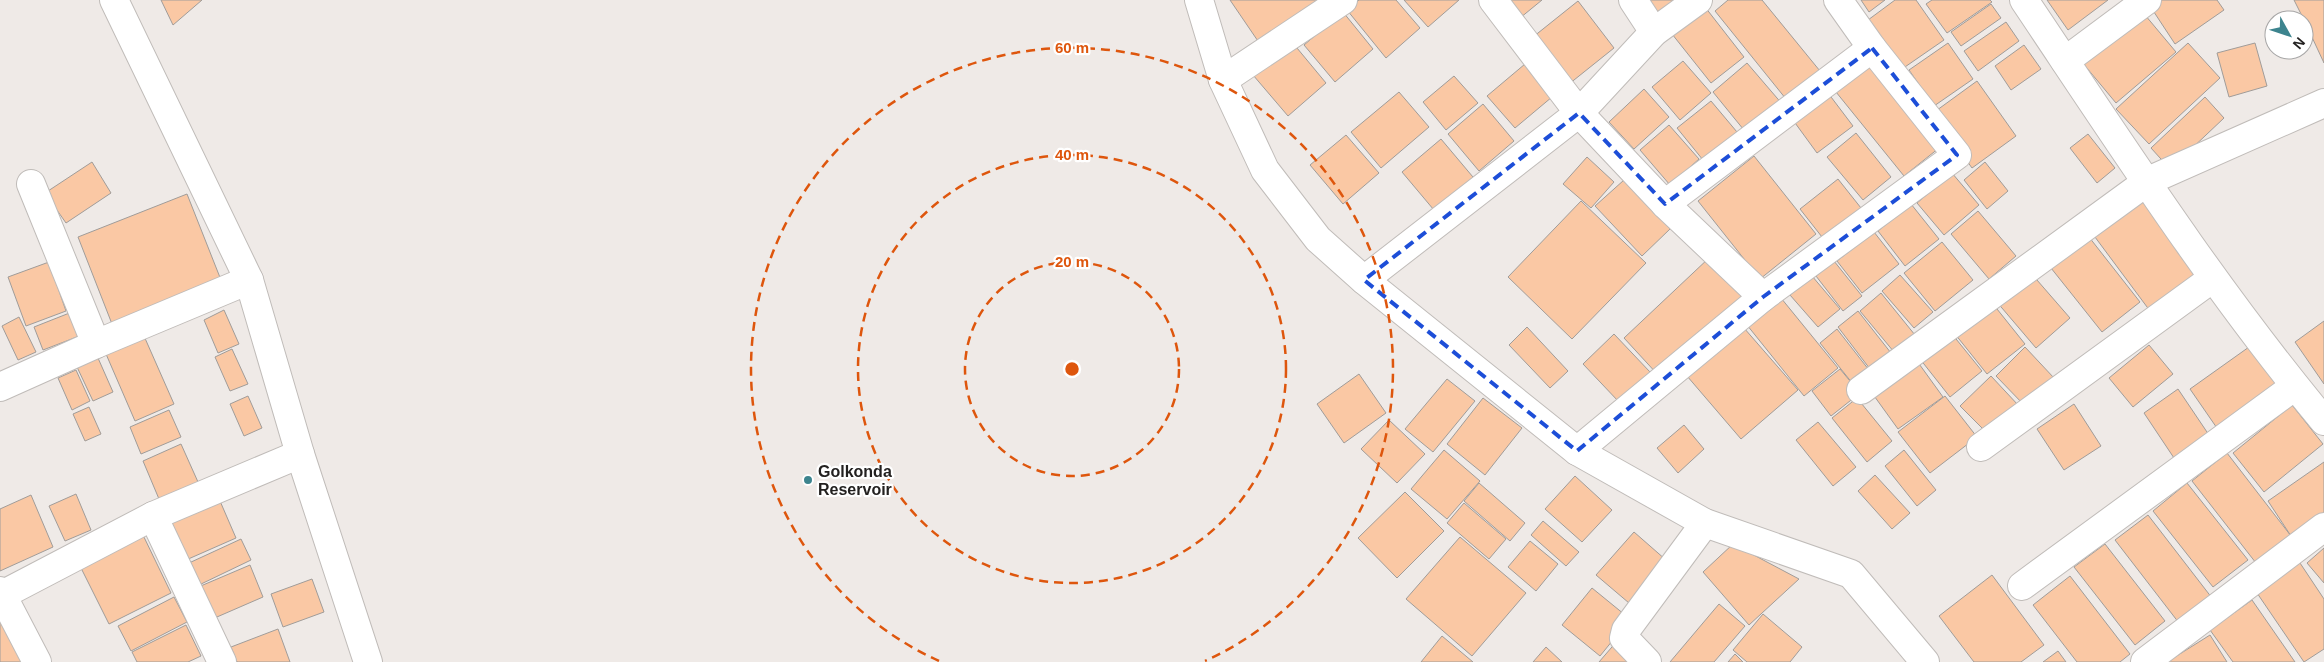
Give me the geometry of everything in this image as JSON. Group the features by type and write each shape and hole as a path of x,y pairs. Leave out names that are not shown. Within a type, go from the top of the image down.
{"street":[{"path":"114,0 248,280 300,454 368,662"},
{"path":"1199,0 1223,80 1265,170 1318,239 1364,280 1577,451 1705,524 1850,574 1925,662"},
{"path":"1223,80 1343,0"},
{"path":"1493,0 1579,112 1665,204 1763,297"},
{"path":"1633,0 1654,32"},
{"path":"1364,280 1579,112 1654,32 1698,0"},
{"path":"1577,451 1763,297 1957,155 1872,48 1838,0"},
{"path":"2024,0 2213,278 2324,421"},
{"path":"2065,61 2147,0"},
{"path":"1665,204 1872,48"},
{"path":"1861,390 2148,181 2324,103"},
{"path":"31,184 96,344"},
{"path":"1980,446 2213,278"},
{"path":"0,387 248,280"},
{"path":"2022,586 2295,386"},
{"path":"37,662 1,594 153,516 300,454"},
{"path":"153,516 222,662"},
{"path":"1647,662 1624,638 1626,630 1705,524"},
{"path":"2145,662 2324,527"}],"highlighted area":[{"path":"1872,48 1957,155 1763,297 1577,451 1364,280 1579,113 1665,204"}],"building":[{"path":"161,0 202,0 173,25"},
{"path":"1230,0 1330,0 1262,47"},
{"path":"1359,0 1396,0 1420,28 1386,58 1347,10"},
{"path":"1404,0 1459,0 1428,27"},
{"path":"1506,0 1542,0 1520,18"},
{"path":"1643,0 1691,0 1660,23"},
{"path":"1728,0 1762,0 1820,71 1786,99 1715,11"},
{"path":"1861,0 1885,0 1869,12"},
{"path":"1895,0 1916,0 1944,40 1902,69 1868,20"},
{"path":"1932,0 1990,0 1992,2 1947,33 1926,4"},
{"path":"2047,0 2108,0 2068,30"},
{"path":"2160,0 2217,0 2224,10 2175,44 2150,6"},
{"path":"2294,0 2324,0 2324,63 2314,42 2314,10 2299,10"},
{"path":"1578,1 1614,48 1569,84 1533,37"},
{"path":"1991,4 2001,18 1961,46 1951,32"},
{"path":"1705,7 1744,57 1711,83 1672,34"},
{"path":"2140,9 2176,52 2116,103 2081,61"},
{"path":"1343,12 1373,49 1335,82 1304,45"},
{"path":"2006,22 2019,41 1978,71 1964,51"},
{"path":"1292,42 1326,83 1288,116 1253,75"},
{"path":"1948,43 1973,79 1934,106 1909,70"},
{"path":"2188,43 2220,78 2149,144 2116,109"},
{"path":"2255,43 2267,86 2229,97 2217,53"},
{"path":"2024,45 2041,69 2011,90 1995,66"},
{"path":"1875,59 1944,144 1904,176 1836,92"},
{"path":"1683,61 1711,93 1680,120 1652,87"},
{"path":"1747,63 1783,105 1748,135 1713,92"},
{"path":"1525,64 1552,97 1515,128 1487,96"},
{"path":"1454,76 1478,103 1446,130 1423,102"},
{"path":"1977,81 2016,136 1972,168 1933,113"},
{"path":"1644,89 1669,117 1634,149 1609,122"},
{"path":"1825,89 1853,126 1817,153 1790,116"},
{"path":"1399,92 1429,127 1381,168 1351,132"},
{"path":"2205,97 2224,118 2170,169 2151,148"},
{"path":"1711,101 1737,132 1703,160 1677,128"},
{"path":"1483,104 1514,141 1479,171 1448,134"},
{"path":"1669,125 1699,159 1670,185 1640,150"},
{"path":"1856,133 1891,177 1863,200 1827,157"},
{"path":"2088,134 2115,168 2097,183 2070,148"},
{"path":"1346,135 1379,173 1343,204 1310,165"},
{"path":"1441,139 1478,183 1439,216 1402,172"},
{"path":"1754,156 1816,234 1760,279 1698,201"},
{"path":"1587,157 1614,182 1591,208 1563,184"},
{"path":"92,162 111,193 66,223 45,193"},
{"path":"1985,162 2008,191 1987,209 1964,180"},
{"path":"1952,173 1979,205 1944,235 1917,203"},
{"path":"1838,179 1861,208 1822,237 1800,209"},
{"path":"1624,180 1670,229 1642,256 1595,206"},
{"path":"187,194 221,280 112,324 78,237"},
{"path":"2141,197 2202,279 2153,315 2092,233"},
{"path":"1581,201 1646,263 1572,339 1508,277"},
{"path":"1911,204 1939,239 1905,266 1878,231"},
{"path":"1978,211 2016,256 1989,279 1951,234"},
{"path":"1874,232 1899,264 1862,293 1837,261"},
{"path":"2089,237 2140,302 2102,332 2051,268"},
{"path":"1942,242 1973,280 1935,311 1904,273"},
{"path":"1710,257 1746,295 1659,376 1624,338"},
{"path":"1834,261 1862,296 1843,311 1816,276"},
{"path":"49,262 66,311 26,326 8,277"},
{"path":"2030,272 2070,318 2036,348 1996,301"},
{"path":"1900,275 1933,312 1914,328 1882,291"},
{"path":"1812,276 1840,309 1818,327 1790,295"},
{"path":"1881,293 1915,335 1894,352 1860,311"},
{"path":"1781,298 1838,368 1804,396 1747,325"},
{"path":"1993,304 2025,344 1987,374 1955,334"},
{"path":"224,310 239,344 218,353 204,320"},
{"path":"1858,311 1891,353 1870,369 1838,327"},
{"path":"72,312 82,335 43,350 34,327"},
{"path":"19,317 36,352 18,360 2,326"},
{"path":"2324,321 2324,384 2295,342"},
{"path":"1527,327 1568,371 1550,388 1509,345"},
{"path":"1744,328 1798,390 1741,439 1687,376"},
{"path":"1837,329 1869,370 1853,384 1820,343"},
{"path":"1614,334 1650,372 1619,402 1583,364"},
{"path":"1952,334 1982,371 1950,397 1920,359"},
{"path":"144,336 174,404 135,421 106,354"},
{"path":"2149,345 2173,374 2133,407 2109,378"},
{"path":"2025,347 2054,378 2025,406 1996,376"},
{"path":"2249,347 2279,388 2219,431 2190,389"},
{"path":"232,349 248,384 230,391 215,357"},
{"path":"98,358 113,392 93,401 77,367"},
{"path":"1917,361 1943,397 1898,429 1872,393"},
{"path":"1840,369 1860,393 1831,416 1812,391"},
{"path":"76,370 90,401 72,410 58,378"},
{"path":"1359,374 1386,413 1344,443 1317,404"},
{"path":"1991,376 2019,406 1990,436 1960,406"},
{"path":"1447,379 1475,401 1433,452 1405,429"},
{"path":"2178,389 2209,435 2174,458 2144,413"},
{"path":"248,396 262,428 244,436 230,404"},
{"path":"1945,396 1977,437 1930,473 1898,432"},
{"path":"1483,398 1522,428 1485,475 1447,444"},
{"path":"1857,398 1892,441 1867,462 1832,418"},
{"path":"2074,404 2101,446 2064,470 2037,429"},
{"path":"2292,405 2323,444 2264,492 2233,453"},
{"path":"89,407 101,434 85,441 73,414"},
{"path":"169,410 181,437 141,454 130,427"},
{"path":"1389,420 1425,454 1397,483 1361,449"},
{"path":"1818,422 1856,467 1833,486 1796,440"},
{"path":"1684,425 1704,449 1678,473 1657,448"},
{"path":"181,444 198,482 159,499 143,461"},
{"path":"1444,450 1480,481 1447,519 1411,489"},
{"path":"1904,450 1936,490 1917,506 1885,466"},
{"path":"2227,453 2291,536 2256,563 2192,481"},
{"path":"2324,462 2324,513 2291,536 2268,501"},
{"path":"1875,475 1910,513 1892,529 1858,491"},
{"path":"1575,476 1612,510 1582,542 1545,509"},
{"path":"1479,483 1525,523 1510,541 1464,501"},
{"path":"2187,483 2248,560 2213,587 2153,511"},
{"path":"1405,492 1444,531 1397,578 1358,538"},
{"path":"76,494 91,530 65,541 49,506"},
{"path":"31,495 53,547 0,571 0,509"},
{"path":"220,501 236,538 186,560 170,523"},
{"path":"1464,503 1506,539 1489,559 1447,523"},
{"path":"2148,515 2212,598 2179,623 2115,540"},
{"path":"1543,521 1579,552 1566,566 1531,535"},
{"path":"1634,532 1666,560 1629,603 1596,575"},
{"path":"142,533 171,593 109,624 79,564"},
{"path":"1460,537 1526,593 1472,656 1406,599"},
{"path":"241,539 251,560 199,585 189,563"},
{"path":"1530,541 1558,564 1536,591 1508,567"},
{"path":"1733,544 1799,579 1749,625 1703,572"},
{"path":"2105,544 2165,621 2135,645 2074,567"},
{"path":"2324,548 2324,583 2307,563"},
{"path":"2300,563 2324,599 2324,649 2304,662 2257,593"},
{"path":"250,565 263,597 210,620 196,588"},
{"path":"1992,575 2044,645 2021,662 1974,662 1939,616"},
{"path":"2070,576 2130,654 2120,662 2077,662 2033,605"},
{"path":"312,579 324,612 283,627 271,594"},
{"path":"1592,588 1630,619 1600,656 1562,625"},
{"path":"174,597 187,622 131,651 118,626"},
{"path":"2252,600 2295,662 2233,662 2210,630"},
{"path":"1719,604 1745,626 1714,662 1670,662"},
{"path":"0,612 31,662 0,662"},
{"path":"1763,614 1802,647 1790,662 1747,662 1733,650"},
{"path":"186,625 201,656 188,662 137,662 132,652"},
{"path":"278,629 290,662 237,662 231,647"},
{"path":"2210,635 2227,662 2167,662"},
{"path":"1442,636 1473,662 1421,662"},
{"path":"1618,640 1643,662 1599,662"},
{"path":"1546,647 1562,662 1533,662"},
{"path":"2058,651 2066,662 2043,662"},
{"path":"1735,654 1743,662 1728,662"}],"place":[{"name":"Golkonda Reservoir","path":"808,480"}]}
